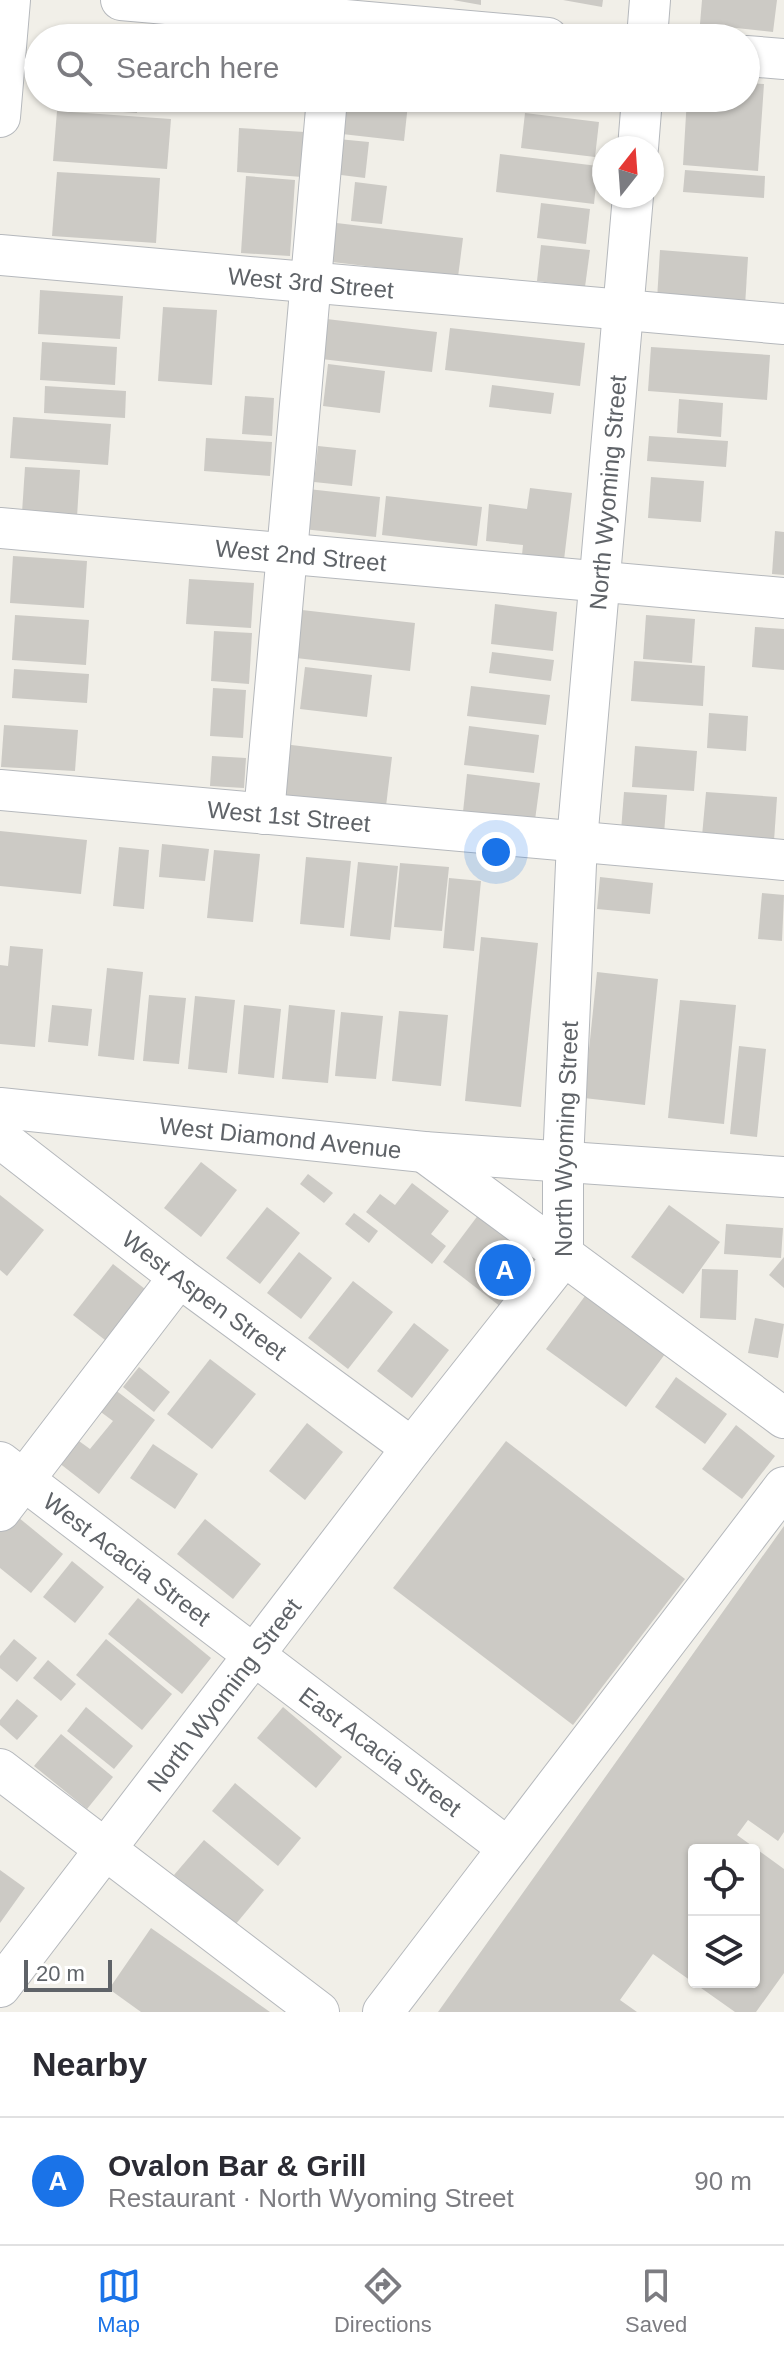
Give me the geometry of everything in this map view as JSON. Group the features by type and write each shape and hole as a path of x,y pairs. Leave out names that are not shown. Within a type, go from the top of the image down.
{"street":[{"path":"0,117 10,0"},
{"path":"121,0 390,24"},
{"path":"648,24 650,0"},
{"path":"760,57 784,59"},
{"path":"264,814 326,112"},
{"path":"639,136 641,112"},
{"name":"North Wyoming Street","path":"0,1987 412,1448 563,1257 563,1163 577,841 632,208"},
{"name":"West 3rd Street","path":"0,255 784,324"},
{"name":"West 2nd Street","path":"0,528 784,598"},
{"name":"West 1st Street","path":"0,790 784,860"},
{"name":"West Diamond Avenue","path":"0,1108 424,1152 784,1177"},
{"name":"West Aspen Street","path":"0,1138 179,1277 412,1448"},
{"path":"424,1152 784,1418"},
{"path":"8,1485 179,1277"},
{"name":"West Acacia Street","path":"8,1485 254,1656"},
{"path":"383,2012 784,1487"},
{"name":"East Acacia Street","path":"254,1656 508,1848"},
{"path":"0,1769 319,2012"}],"building":[{"path":"453,0 481,0 481,5"},
{"path":"563,0 603,0 602,7"},
{"path":"702,0 777,0 773,32 760,31 760,24 700,24"},
{"path":"760,84 764,84 758,171 683,165 686,112 760,112"},
{"path":"57,112 171,119 167,169 53,161"},
{"path":"344,112 407,112 404,141 342,134"},
{"path":"525,113 599,122 597,136 592,136 592,157 521,148"},
{"path":"239,128 305,132 302,177 237,172"},
{"path":"338,139 369,142 365,178 333,174"},
{"path":"500,154 592,165 592,204 496,192"},
{"path":"685,170 765,176 764,198 683,192"},
{"path":"57,172 160,178 156,243 52,236"},
{"path":"246,176 295,180 290,256 241,253"},
{"path":"355,182 387,186 382,224 351,221"},
{"path":"541,203 590,209 586,244 537,238"},
{"path":"328,222 463,238 458,277 324,261"},
{"path":"541,245 590,250 585,287 537,281"},
{"path":"660,250 748,257 745,306 657,300"},
{"path":"40,290 123,296 120,339 38,334"},
{"path":"163,307 217,310 212,385 158,381"},
{"path":"318,318 437,332 432,372 313,358"},
{"path":"450,328 585,343 580,386 445,370"},
{"path":"42,342 117,347 115,385 40,380"},
{"path":"651,347 770,355 767,400 648,391"},
{"path":"328,364 385,371 380,413 323,406"},
{"path":"492,385 554,393 551,414 489,407"},
{"path":"45,386 126,391 125,418 44,413"},
{"path":"245,396 274,398 272,436 242,434"},
{"path":"679,399 723,403 721,437 677,433"},
{"path":"13,417 111,424 108,465 10,458"},
{"path":"649,436 728,441 726,467 647,461"},
{"path":"206,438 272,442 270,476 204,471"},
{"path":"318,446 356,450 352,486 314,482"},
{"path":"25,467 80,470 77,517 22,513"},
{"path":"651,477 704,481 701,522 648,518"},
{"path":"299,488 380,497 376,537 294,528"},
{"path":"530,488 572,493 564,560 522,555 523,545 486,541 489,504 527,509"},
{"path":"386,496 482,507 477,546 382,535"},
{"path":"775,531 784,532 784,575 772,574"},
{"path":"13,556 87,561 84,608 10,603"},
{"path":"189,579 254,583 251,628 186,624"},
{"path":"495,604 557,612 553,651 491,644"},
{"path":"302,610 415,623 410,671 296,658"},
{"path":"15,615 89,620 86,665 12,660"},
{"path":"646,615 695,619 692,663 643,659"},
{"path":"755,627 784,629 784,670 752,667"},
{"path":"214,631 252,633 249,684 211,681"},
{"path":"492,652 554,660 551,681 489,673"},
{"path":"634,661 705,666 703,706 631,701"},
{"path":"305,667 372,675 367,717 300,709"},
{"path":"14,669 89,674 87,703 12,698"},
{"path":"471,686 550,695 546,725 467,716"},
{"path":"213,688 246,690 243,738 210,736"},
{"path":"709,713 748,716 746,751 707,748"},
{"path":"4,725 78,730 75,771 1,767"},
{"path":"469,726 539,735 534,773 464,765"},
{"path":"283,744 392,757 386,806 277,794"},
{"path":"635,746 697,751 694,791 632,787"},
{"path":"212,756 246,758 244,788 210,786"},
{"path":"467,774 540,783 535,820 463,812"},
{"path":"624,792 667,795 664,834 621,831"},
{"path":"706,792 777,797 774,841 702,836"},
{"path":"0,831 87,840 81,894 0,886"},
{"path":"162,844 209,849 205,881 159,877"},
{"path":"119,847 149,850 144,909 113,906"},
{"path":"214,850 260,854 253,922 207,918"},
{"path":"306,857 351,861 344,928 300,924"},
{"path":"358,862 398,866 390,940 350,936"},
{"path":"400,863 449,867 442,931 394,927"},
{"path":"600,877 653,883 650,914 597,909"},
{"path":"449,878 481,881 474,951 443,948"},
{"path":"762,893 784,895 782,941 758,939"},
{"path":"481,937 538,943 521,1107 465,1101"},
{"path":"10,946 43,949 35,1047 0,1044 0,965 8,966"},
{"path":"107,968 143,972 134,1060 98,1056"},
{"path":"597,972 658,979 645,1105 584,1098"},
{"path":"149,995 186,998 179,1064 143,1061"},
{"path":"195,996 235,1000 227,1073 188,1069"},
{"path":"680,1000 736,1005 724,1124 668,1118"},
{"path":"52,1005 92,1009 88,1046 48,1042"},
{"path":"244,1005 281,1009 274,1078 238,1074"},
{"path":"289,1005 335,1010 328,1083 282,1079"},
{"path":"399,1011 448,1015 441,1086 392,1081"},
{"path":"341,1012 383,1016 376,1079 335,1076"},
{"path":"739,1046 766,1049 757,1137 730,1134"},
{"path":"201,1162 237,1190 201,1237 164,1208"},
{"path":"308,1174 333,1193 324,1203 300,1184"},
{"path":"412,1183 449,1211 431,1234 446,1246 432,1264 366,1212 380,1194 395,1205"},
{"path":"0,1195 44,1230 7,1276 0,1270"},
{"path":"669,1205 720,1242 683,1294 631,1257"},
{"path":"267,1207 300,1233 260,1284 226,1258"},
{"path":"354,1213 378,1231 369,1243 345,1224"},
{"path":"479,1214 538,1259 501,1307 443,1262"},
{"path":"726,1224 783,1228 781,1258 724,1254"},
{"path":"299,1252 332,1278 301,1319 267,1293"},
{"path":"784,1257 784,1288 769,1275"},
{"path":"113,1264 145,1289 105,1340 73,1315"},
{"path":"702,1269 738,1270 736,1320 700,1318"},
{"path":"353,1281 393,1312 348,1369 308,1338"},
{"path":"585,1296 665,1354 626,1407 546,1349"},
{"path":"755,1318 784,1324 778,1358 748,1353"},
{"path":"414,1323 449,1350 412,1398 377,1371"},
{"path":"210,1359 256,1394 212,1449 167,1414"},
{"path":"139,1367 170,1392 154,1412 123,1387"},
{"path":"676,1377 727,1414 705,1444 655,1407"},
{"path":"106,1383 155,1420 99,1494 54,1459 72,1436 90,1449 113,1421 90,1404"},
{"path":"307,1423 343,1452 305,1500 269,1471"},
{"path":"736,1425 775,1456 742,1499 702,1469"},
{"path":"506,1441 685,1579 573,1725 393,1588"},
{"path":"153,1444 198,1474 175,1509 130,1478"},
{"path":"13,1513 63,1554 31,1593 0,1568 0,1528"},
{"path":"205,1519 261,1564 233,1599 177,1554"},
{"path":"784,1526 784,1832 778,1841 748,1820 737,1835 749,1844 688,1844 688,1979 653,1954 620,2000 637,2012 438,2012"},
{"path":"72,1561 104,1587 75,1623 43,1597"},
{"path":"138,1598 211,1658 182,1694 108,1634"},
{"path":"14,1639 37,1658 17,1682 0,1668 0,1656"},
{"path":"106,1639 172,1694 142,1730 76,1675"},
{"path":"48,1660 76,1684 61,1701 33,1678"},
{"path":"17,1699 38,1716 17,1740 0,1725 0,1720"},
{"path":"86,1707 133,1746 114,1769 67,1731"},
{"path":"283,1707 342,1757 316,1788 257,1738"},
{"path":"61,1734 113,1777 87,1809 34,1766"},
{"path":"235,1783 301,1838 278,1866 212,1811"},
{"path":"204,1840 264,1890 235,1925 174,1875"},
{"path":"760,1852 784,1869 784,1973 756,2012 735,2012 701,1988 760,1988"},
{"path":"0,1870 25,1888 0,1923"},
{"path":"151,1928 270,2012 141,2012 109,1989"}],"place":[{"name":"Ovalon Bar & Grill","path":"505,1270"}]}
